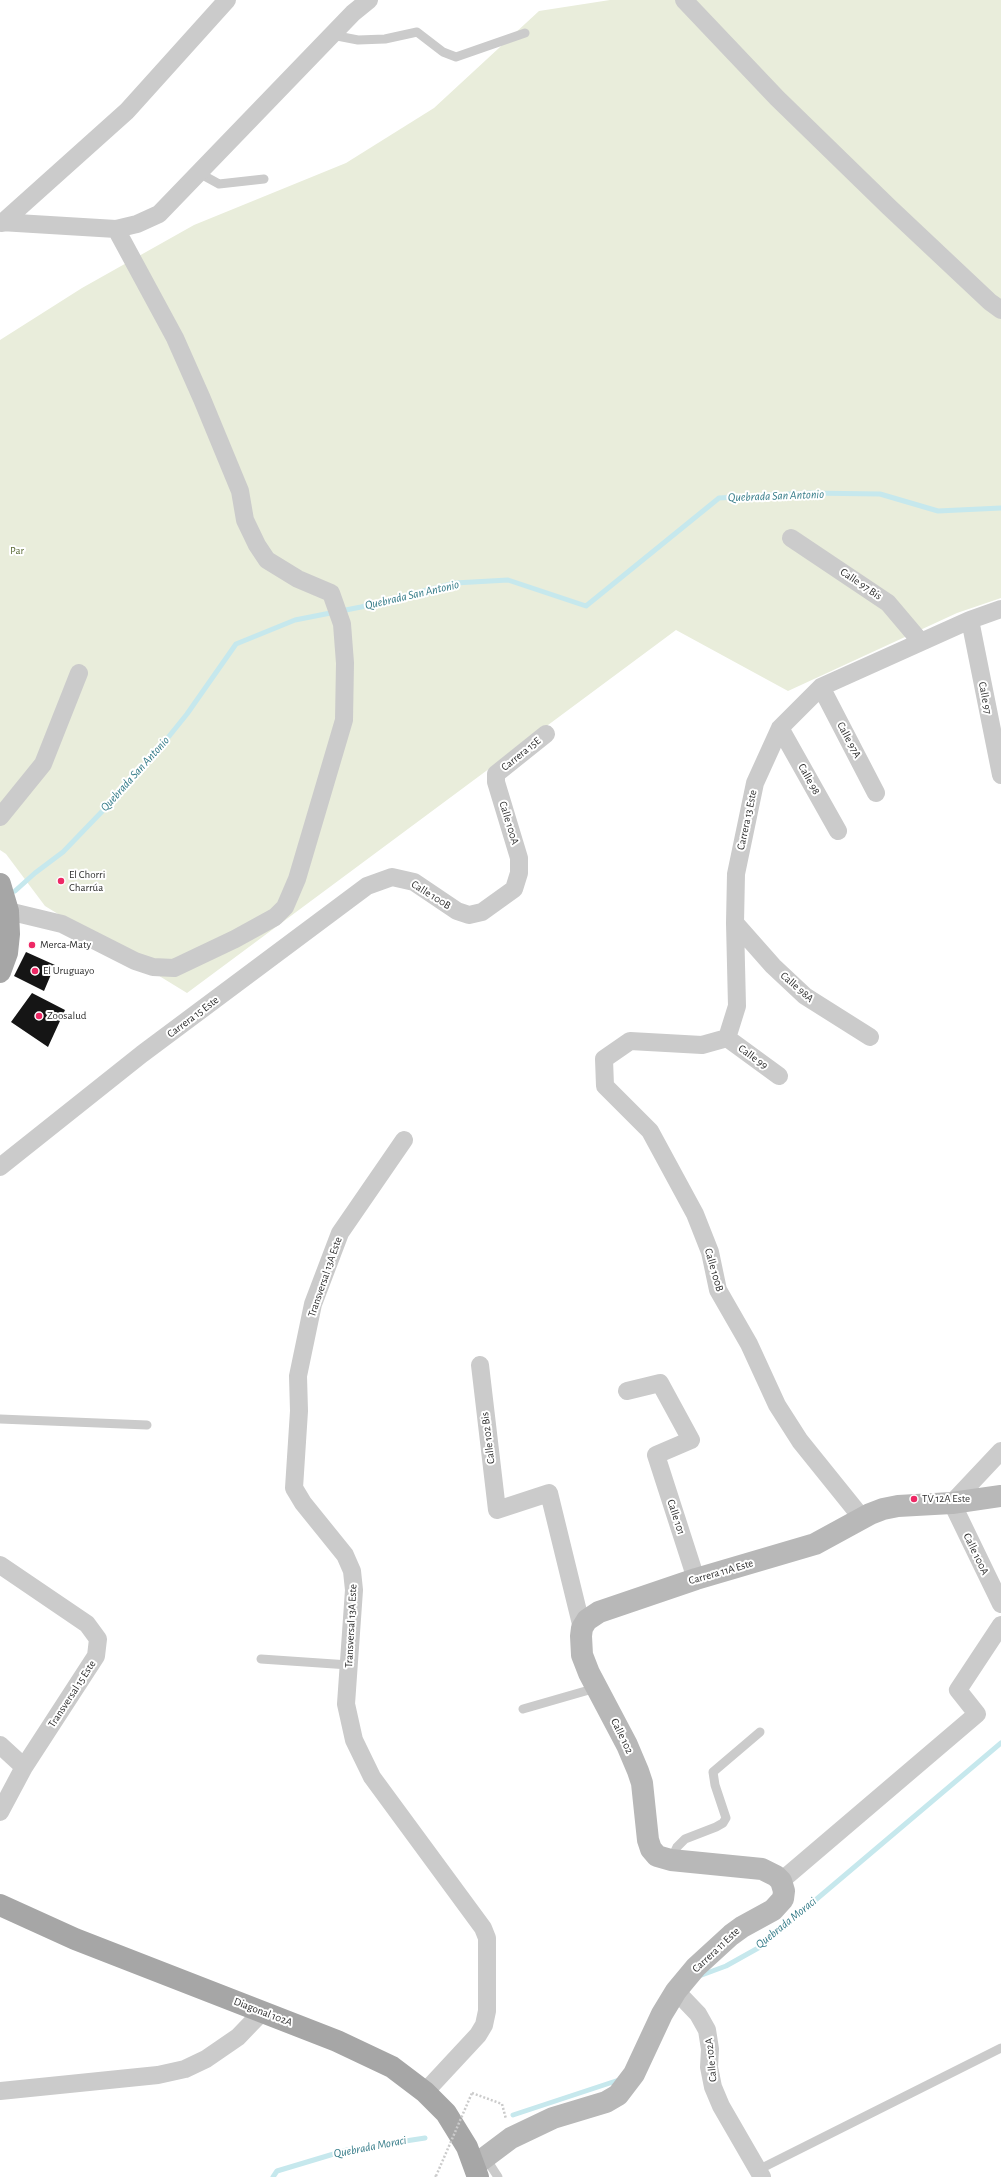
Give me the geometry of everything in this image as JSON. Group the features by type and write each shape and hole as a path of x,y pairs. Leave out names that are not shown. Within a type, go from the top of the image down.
{"main road":[{"path":"0,884 8,911 7,953 0,972"},
{"name":"Diagonal 102A","path":"0,1905 75,1939 374,2057 392,2067 425,2092 454,2124 481,2171"}],"street":[{"path":"1,222 127,111 227,0"},
{"path":"1,222 116,229 137,224 159,214 332,35 369,0"},
{"path":"684,0 794,114 889,207 990,302 1001,310"},
{"path":"8,911 62,924 135,961 153,968 174,968 235,939 275,917 285,907 297,880 344,720 345,663 342,624 331,593 298,579 267,560 257,545 245,520 240,491 202,398 175,338 116,229"},
{"name":"Calle 97 Bis","path":"791,538 888,603 921,642"},
{"name":"Carrera 13 Este","path":"727,1038 737,1006 735,923 736,874 755,783 780,728 821,688 970,620 1001,610"},
{"name":"Calle 97","path":"970,620 1001,775"},
{"path":"0,816 44,764 79,673"},
{"name":"Calle 97A","path":"821,688 876,793"},
{"name":"Calle 98","path":"780,728 838,830"},
{"name":"Carrera 15E","path":"496,774 546,734"},
{"name":"Calle 100A","path":"470,916 482,912 514,888 519,873 519,858 496,782 496,774"},
{"name":"Calle 100B","path":"392,877 414,882 457,911 470,916"},
{"name":"Carrera 15 Este","path":"0,1168 142,1054 361,891 392,877"},
{"name":"Calle 98A","path":"735,923 773,966 805,996 870,1037"},
{"name":"Calle 100B","path":"727,1038 702,1045 630,1041 604,1059 605,1086 650,1131 695,1214 710,1252 718,1290 749,1344 777,1405 800,1441 862,1518"},
{"name":"Calle 99","path":"727,1038 779,1076"},
{"name":"Transversal 13A Este","path":"404,1140 340,1233 313,1304 298,1376 298,1411 294,1488 303,1503 345,1555 352,1571 354,1590 346,1704 354,1740 372,1777 483,1928 487,1938 487,2011 484,2025 478,2035 425,2092"},
{"name":"Calle 102 Bis","path":"480,1365 497,1510 549,1493"},
{"name":"Calle 101","path":"627,1391 660,1383 691,1440 656,1455 696,1579"},
{"path":"952,1503 1001,1451"},
{"name":"Calle 102","path":"549,1493 582,1628 582,1655 596,1688 627,1745 638,1771 642,1783 648,1840 651,1849 657,1856 671,1860 762,1869 776,1876 781,1881"},
{"name":"Carrera 11A Este","path":"582,1628 587,1620 600,1612 696,1579 809,1546 832,1536 862,1518 898,1506 952,1503 1001,1496"},
{"name":"Calle 100A","path":"952,1503 1001,1604"},
{"name":"Transversal 15 Este","path":"0,1565 87,1624 98,1639 96,1656 24,1767 0,1812"},
{"path":"781,1881 977,1714 958,1690 1001,1625"},
{"path":"0,1745 24,1767"},
{"name":"Carrera 11 Este","path":"481,2171 512,2138 553,2118 606,2102 618,2095 634,2074 662,2014 676,1991 696,1967 742,1927 779,1905 783,1899 784,1891 781,1881"},
{"name":"Calle 102A","path":"676,1991 698,2014 707,2030 710,2048 709,2067 713,2087 721,2106 760,2173"},
{"path":"0,2091 158,2075 185,2069 206,2059 238,2037 262,2012"}],"lane":[{"path":"332,35 358,40 385,39 417,32 444,52 456,57 525,33"},
{"path":"199,173 219,184 264,179"},
{"path":"0,1419 147,1425"},
{"path":"261,1660 349,1665"},
{"path":"523,1709 596,1688"},
{"path":"671,1860 677,1847 685,1839 716,1828 723,1823 726,1818 713,1772 760,1732"},
{"path":"760,2173 1001,2048"}],"path":[{"path":"436,2177 472,2093 502,2104"}],"green space":[{"name":"Par","path":"610,0 1001,0 1001,598 957,613 788,691 676,630 187,993 45,906 6,854 0,850 0,340 82,288 194,225 346,163 434,108 539,11"}],"building":[{"name":"El Uruguayo","path":"26,952 55,965 44,991 14,976"},
{"name":"Zoosalud","path":"32,993 65,1010 48,1047 11,1022"}],"waterway":[{"name":"Quebrada San Antonio","path":"15,891 35,873 63,852 141,771 187,714 236,644 295,620 361,607 455,583 508,580 586,606 719,498 807,493 880,494 938,511 1001,508"},
{"name":"Quebrada Moraci","path":"699,1976 726,1966 760,1947 1001,1743"},
{"name":"Quebrada Moraci","path":"513,2115 619,2080"},
{"name":"Quebrada Moraci","path":"273,2177 277,2171 347,2150 425,2138"}],"place":[{"name":"El Chorri Charrúa","path":"61,881"},
{"name":"Merca-Maty","path":"32,945"},
{"name":"El Uruguayo","path":"35,971"},
{"name":"Zoosalud","path":"39,1016"},
{"name":"TV 12A Este","path":"914,1499"}]}
